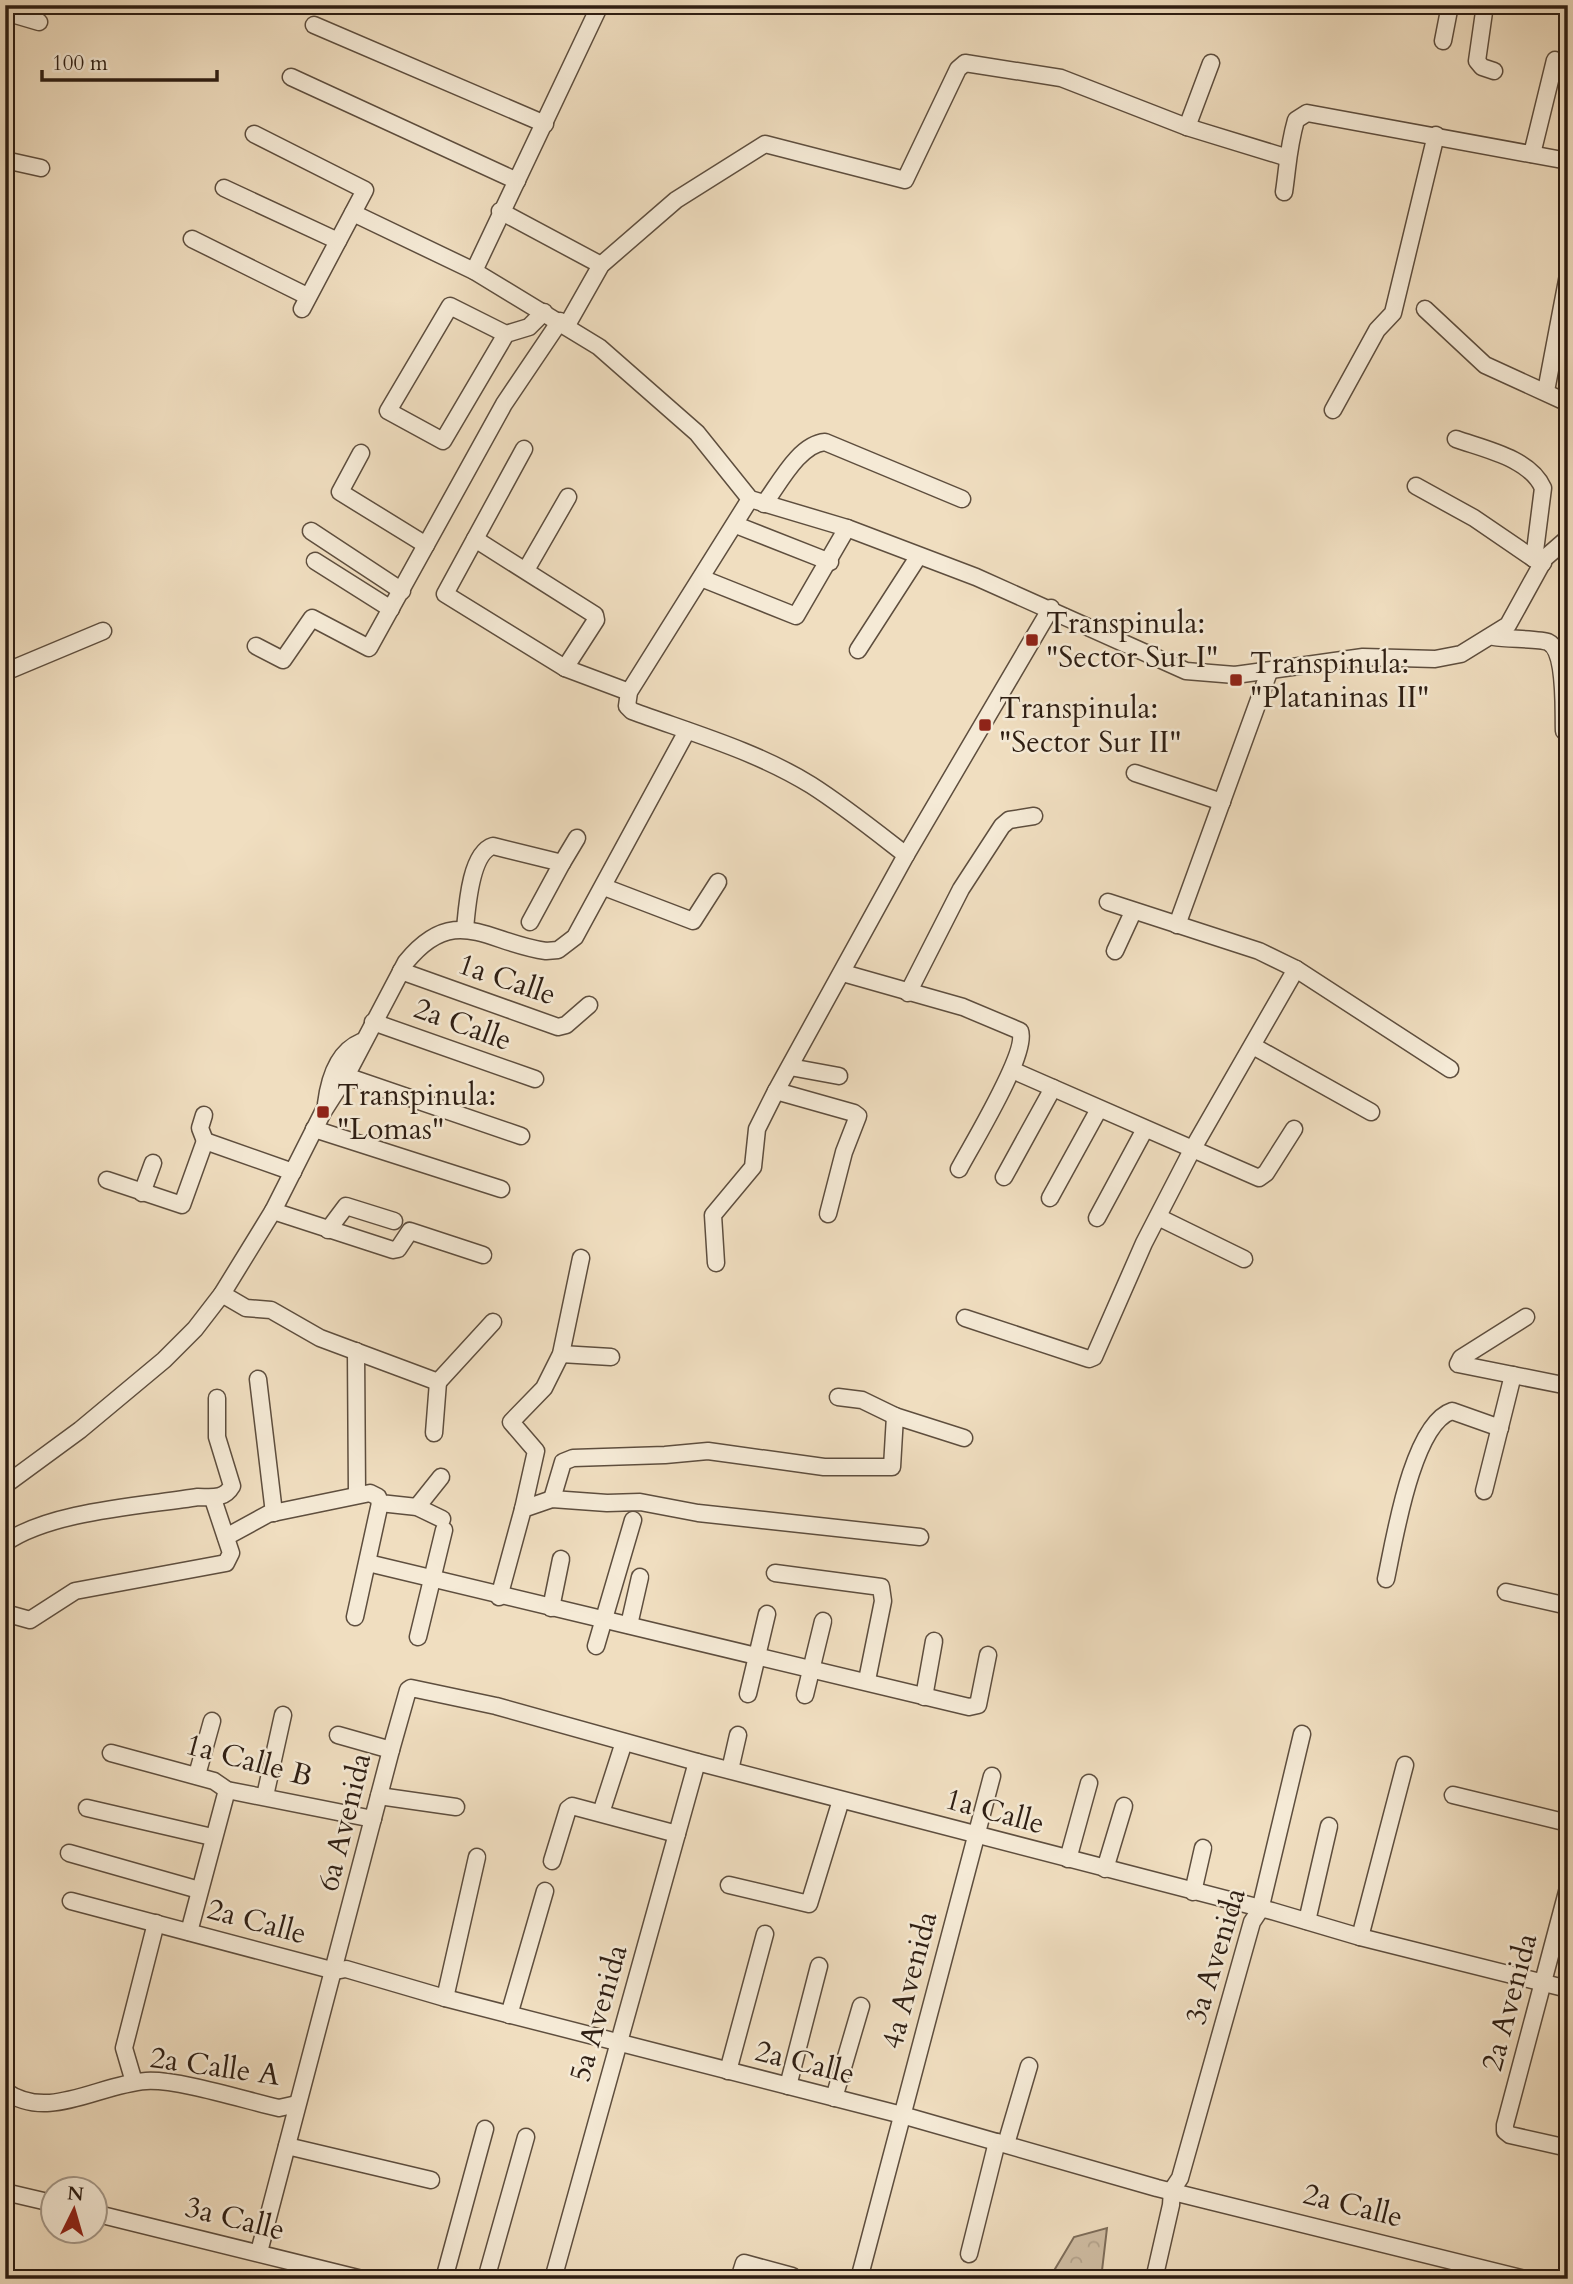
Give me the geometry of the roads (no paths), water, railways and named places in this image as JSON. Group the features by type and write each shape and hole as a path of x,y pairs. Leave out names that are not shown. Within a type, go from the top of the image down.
{"street":[{"path":"474,271 500,211 545,124 600,5"},
{"path":"1443,41 1450,5"},
{"path":"1485,5 1477,61 1494,71"},
{"path":"5,12 38,22"},
{"path":"314,24 545,124"},
{"path":"1532,154 1555,60"},
{"path":"1187,127 1211,62"},
{"path":"256,646 283,660 312,618 368,648 504,404 601,265 676,201 765,143 905,180 958,69 965,63 1061,78 1187,127 1285,157"},
{"path":"291,77 517,181"},
{"path":"1284,192 1287,166 1285,157 1296,120 1303,114 1436,135 1568,161"},
{"path":"192,239 304,303 364,190 254,134"},
{"path":"1333,410 1376,332 1393,313 1436,135"},
{"path":"5,160 41,168"},
{"path":"224,188 338,241"},
{"path":"500,211 601,265"},
{"path":"353,214 474,271 563,323 639,380 697,433 757,501 847,528 1051,608 1186,671 1220,675 1269,672 1363,656 1448,657 1461,654 1494,637 1508,625 1538,561 1542,485 1517,463 1456,439"},
{"path":"1546,391 1568,275"},
{"path":"506,334 450,306 388,411 443,441 506,334 529,327 544,312"},
{"path":"1424,309 1485,365 1568,403"},
{"path":"906,855 810,784 744,752 630,710 626,704 629,692 736,525 814,443 825,442 962,499"},
{"path":"524,449 445,589 446,596 565,668 629,692"},
{"path":"361,453 340,491 425,545"},
{"path":"1416,486 1474,518 1538,561"},
{"path":"526,570 568,497"},
{"path":"736,525 830,562"},
{"path":"701,578 796,616 830,562 847,528"},
{"path":"311,531 402,591"},
{"path":"1538,561 1568,538"},
{"path":"475,539 596,617 565,668"},
{"path":"858,650 918,557"},
{"path":"315,561 391,609"},
{"path":"716,1264 713,1215 753,1167 757,1129 776,1091 906,855 1051,608"},
{"path":"5,673 103,631"},
{"path":"1494,637 1546,641 1557,650 1561,663 1563,731"},
{"path":"1177,925 1269,672"},
{"path":"5,1485 80,1430 164,1360 222,1294 273,1211 314,1129 346,1076 401,971 428,939 447,931 465,929 539,950 558,950 583,927 687,731"},
{"path":"1135,773 1222,802"},
{"path":"908,993 961,889 1002,826 1009,820 1034,816"},
{"path":"530,922 577,838"},
{"path":"465,929 470,881 488,848 495,846 562,863"},
{"path":"604,887 692,922 718,882"},
{"path":"1108,902 1259,951 1296,969 1450,1069"},
{"path":"1115,951 1133,912"},
{"path":"965,1318 1092,1359 1130,1269 1192,1150 1296,969"},
{"name":"1a Calle","path":"401,971 558,1027 566,1025 589,1005"},
{"path":"843,973 963,1007 1020,1031 1022,1039 1012,1070 959,1169"},
{"name":"2a Calle","path":"373,1022 535,1079"},
{"path":"326,1107 334,1072 348,1050 362,1042"},
{"path":"1253,1046 1371,1112"},
{"path":"790,1067 839,1076"},
{"path":"1012,1070 1261,1178 1294,1129"},
{"path":"346,1076 521,1136"},
{"path":"1004,1177 1053,1088"},
{"path":"776,1091 858,1116 844,1152 828,1214"},
{"path":"1050,1198 1099,1108"},
{"path":"107,1180 177,1206 184,1204 205,1141 200,1128 204,1115"},
{"path":"314,1129 501,1189"},
{"path":"1097,1218 1145,1129"},
{"path":"205,1141 293,1172"},
{"path":"142,1193 153,1163"},
{"path":"328,1230 346,1206 394,1221"},
{"path":"273,1211 394,1251 410,1231 483,1255"},
{"path":"1158,1217 1244,1259"},
{"path":"499,1597 536,1451 511,1422 541,1392 561,1354 581,1258"},
{"path":"222,1294 248,1309 271,1310 304,1331 438,1382"},
{"path":"1526,1317 1457,1363 1568,1386"},
{"path":"434,1433 438,1382 493,1322"},
{"path":"356,1351 357,1494"},
{"path":"561,1354 611,1357"},
{"path":"1484,1491 1513,1375"},
{"path":"258,1379 274,1513"},
{"path":"838,1397 862,1399 895,1416 964,1438"},
{"path":"5,1543 29,1529 55,1521 198,1497 213,1499 232,1486 218,1437 218,1398"},
{"path":"1386,1579 1405,1489 1414,1463 1434,1427 1452,1411 1500,1428"},
{"path":"552,1499 563,1462 573,1458 708,1451 824,1467 892,1467 895,1416"},
{"path":"416,1507 441,1477"},
{"path":"226,1537 254,1520 274,1513 357,1494 373,1493 380,1503 355,1617"},
{"path":"5,1613 31,1620 75,1591 221,1565 231,1556 213,1499"},
{"path":"523,1509 552,1499 597,1503 640,1502 698,1513 920,1537"},
{"path":"380,1503 416,1507 443,1524 433,1580 418,1637"},
{"path":"596,1646 633,1520"},
{"path":"551,1608 561,1559"},
{"path":"368,1563 499,1597 867,1680 924,1697 976,1706 988,1655"},
{"path":"775,1573 881,1587 883,1601 867,1680"},
{"path":"629,1625 640,1577"},
{"path":"1506,1592 1568,1606"},
{"path":"748,1693 767,1614"},
{"path":"805,1695 823,1621"},
{"path":"924,1697 934,1641"},
{"name":"1a Calle","path":"408,1689 496,1706 697,1762 1360,1937 1568,1989"},
{"name":"6a Avenida","path":"259,2252 408,1689"},
{"path":"265,1796 283,1715"},
{"path":"197,1775 212,1721"},
{"name":"3a Avenida","path":"1155,2275 1171,2206 1172,2190 1180,2178 1252,1922 1260,1910 1302,1734"},
{"path":"338,1735 391,1750"},
{"path":"730,1770 738,1735"},
{"path":"601,1813 624,1742"},
{"name":"1a Calle B","path":"111,1754 214,1780 227,1790 373,1819"},
{"name":"5a Avenida","path":"553,2279 697,1762"},
{"path":"1360,1937 1405,1765"},
{"name":"4a Avenida","path":"859,2279 992,1776"},
{"path":"1068,1859 1089,1783"},
{"path":"189,1932 212,1837 227,1790"},
{"path":"1453,1795 1568,1823"},
{"path":"379,1796 456,1807"},
{"path":"729,1885 807,1905 841,1800"},
{"path":"1105,1869 1124,1806"},
{"path":"552,1861 570,1807 677,1834"},
{"path":"86,1808 212,1837"},
{"path":"1307,1921 1329,1826"},
{"path":"1193,1892 1203,1848"},
{"path":"69,1853 199,1890"},
{"path":"445,1998 477,1857"},
{"name":"2a Avenida","path":"1568,1888 1505,2132 1568,2148"},
{"path":"509,2015 545,1891"},
{"name":"2a Calle","path":"71,1901 335,1971 346,1969 509,2015 902,2115 1466,2271 1525,2279"},
{"path":"134,2082 124,2048 156,1923"},
{"path":"728,2071 765,1934"},
{"path":"788,2086 819,1966"},
{"path":"834,2098 861,2006"},
{"path":"969,2254 1028,2066"},
{"name":"2a Calle A","path":"5,2091 19,2101 49,2104 134,2082 164,2082 279,2108 297,2104"},
{"path":"444,2279 485,2129"},
{"path":"486,2279 526,2137"},
{"path":"287,2146 431,2179"},
{"path":"5,2192 38,2200"},
{"name":"3a Calle","path":"108,2216 362,2279"},
{"path":"739,2279 744,2263 792,2276"}],"place":[{"name":"Transpinula: \"Sector Sur I\"","path":"1032,640"},
{"name":"Transpinula: \"Plataninas II\"","path":"1236,680"},
{"name":"Transpinula: \"Sector Sur II\"","path":"985,725"},
{"name":"Transpinula: \"Lomas\"","path":"323,1112"}]}
